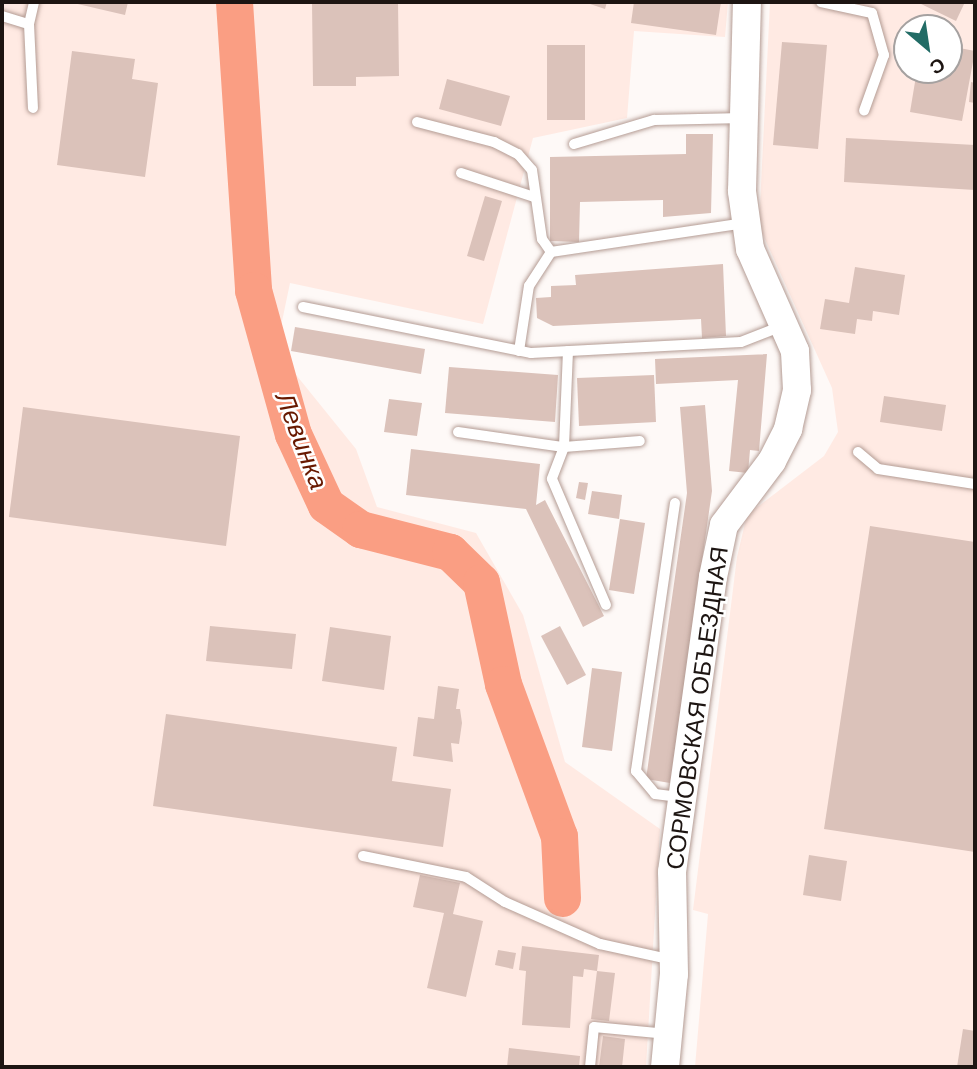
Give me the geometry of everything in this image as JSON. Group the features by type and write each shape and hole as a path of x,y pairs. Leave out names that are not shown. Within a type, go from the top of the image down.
{"street":[{"name":"СОРМОВСКАЯ ОБЪЕЗДНАЯ","path":"664,1067 674,960 672,872 713,577 724,526 772,461 788,429 797,390 795,351 750,248 746,223 742,191 747,2"}],"lane":[{"path":"33,108 29,24 34,2"},
{"path":"821,2 872,13 884,55 864,111"},
{"path":"2,16 29,24"},
{"path":"574,144 654,120 744,118"},
{"path":"417,122 495,142 518,154 531,170 542,239 551,252"},
{"path":"461,173 534,197"},
{"path":"519,351 529,286 551,252 746,223"},
{"path":"303,307 519,351 741,342 785,325"},
{"path":"568,351 564,447 552,479 606,605"},
{"path":"458,432 564,447 640,441"},
{"path":"858,452 878,469 975,484"},
{"path":"675,503 636,771 655,794 683,798"},
{"path":"363,856 466,877 505,902 600,944 674,960"},
{"path":"590,1067 594,1027 668,1034"}],"shaded area":[{"path":"2,2 728,2 725,37 634,31 627,118 533,138 483,324 290,283 276,350 356,449 377,507 476,533 523,615 565,762 660,829 646,1067 2,1067"},
{"path":"770,2 975,2 975,1067 695,1067 708,914 693,910 737,557 747,515 824,456 838,432 832,388 759,226"}],"building":[{"path":"69,2 128,2 125,15"},
{"path":"312,2 398,2 399,76 356,77 356,86 313,86"},
{"path":"584,2 607,2 605,9"},
{"path":"634,2 721,2 716,35 631,23"},
{"path":"917,2 965,2 959,14 942,14"},
{"path":"782,42 827,45 818,149 773,145"},
{"path":"547,45 585,45 585,120 547,120"},
{"path":"963,49 975,51 962,121 910,112 915,84 963,84"},
{"path":"72,51 135,59 132,79 158,83 145,177 57,165"},
{"path":"447,79 510,96 501,126 439,109"},
{"path":"971,82 975,83 975,103 969,102"},
{"path":"686,134 713,134 711,213 663,217 663,200 580,202 579,242 550,241 550,157 686,154"},
{"path":"846,138 975,145 975,190 844,182"},
{"path":"485,196 502,201 484,261 467,256"},
{"path":"723,264 726,336 702,338 701,319 553,326 537,318 536,298 551,297 551,286 576,285 575,275"},
{"path":"855,267 905,275 899,315 873,311 872,321 857,319 855,334 820,329 825,299 849,303"},
{"path":"295,327 425,349 421,374 291,351"},
{"path":"767,354 759,451 750,450 748,473 729,471 738,380 656,384 655,359"},
{"path":"449,367 558,375 555,422 445,413"},
{"path":"654,375 656,422 579,426 577,378"},
{"path":"884,396 946,405 942,431 880,422"},
{"path":"389,399 422,403 417,436 384,432"},
{"path":"705,405 712,491 670,783 646,779 687,493 680,407"},
{"path":"23,407 240,436 226,546 9,517"},
{"path":"411,449 540,464 536,505 545,500 604,616 583,627 526,509 406,495"},
{"path":"579,482 588,483 585,500 576,498"},
{"path":"592,491 622,495 619,519 588,514"},
{"path":"620,519 645,523 634,594 609,590"},
{"path":"870,526 975,542 975,852 824,829"},
{"path":"210,626 296,634 292,669 206,661"},
{"path":"560,626 586,675 567,685 541,636"},
{"path":"330,627 391,636 384,690 322,681"},
{"path":"592,668 622,672 612,751 582,747"},
{"path":"438,686 459,689 456,709 460,709 462,723 459,744 451,743 453,762 413,756 418,717 434,719"},
{"path":"166,714 397,747 392,781 451,789 443,847 153,806"},
{"path":"809,855 847,861 841,901 803,895"},
{"path":"420,875 460,883 453,914 483,921 466,997 427,988 444,913 413,907"},
{"path":"522,946 599,955 597,971 584,969 583,977 573,976 570,1028 522,1025 526,971 519,970"},
{"path":"498,950 516,953 513,969 495,965"},
{"path":"597,971 615,973 609,1021 591,1019"},
{"path":"963,1029 975,1031 975,1067 957,1067"},
{"path":"603,1036 625,1039 622,1067 599,1067"},
{"path":"509,1048 580,1056 579,1067 507,1067"}],"waterway":[{"name":"Левинка","path":"234,2 253,290 293,434 326,505 360,529 450,552 481,582 503,684 559,836 562,898"}]}
